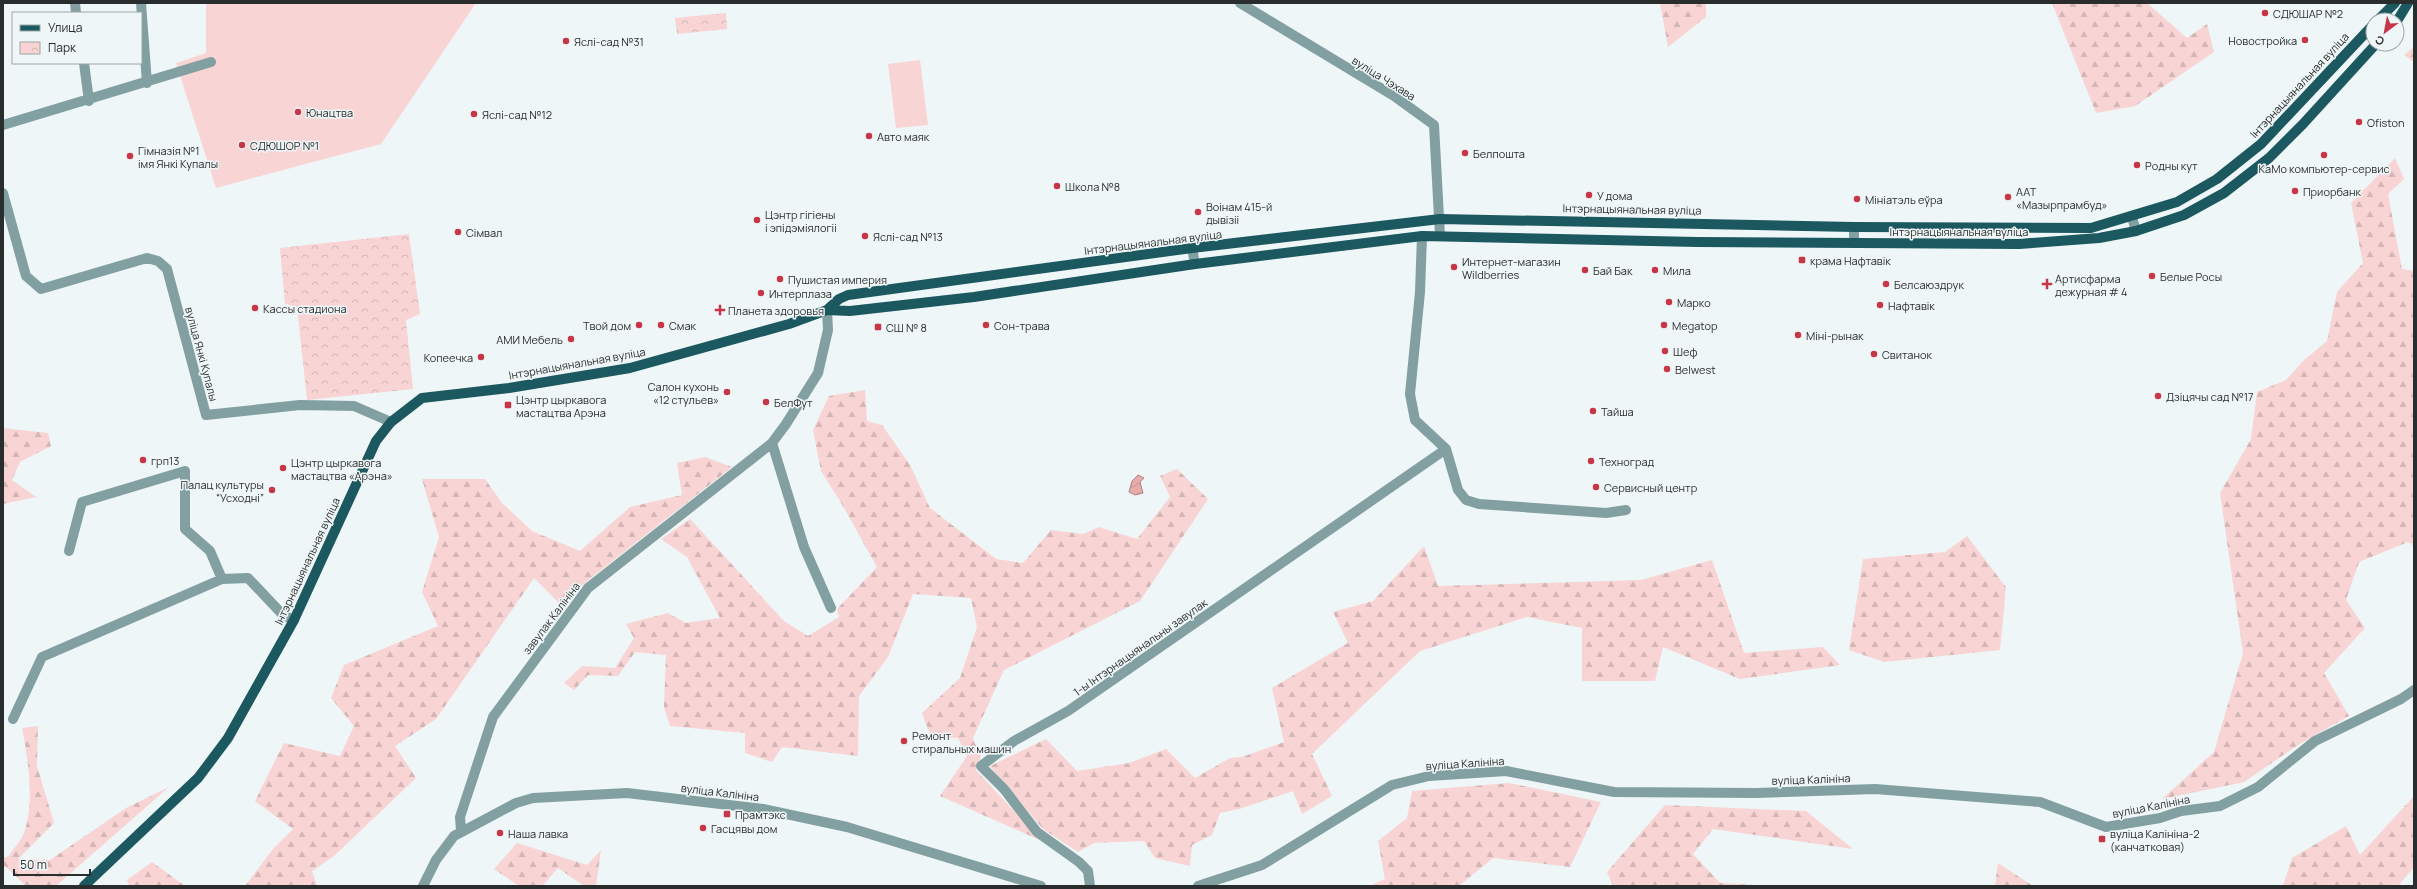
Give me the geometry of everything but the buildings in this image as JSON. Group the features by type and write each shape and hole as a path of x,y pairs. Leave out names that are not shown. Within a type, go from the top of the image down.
{"main road":[{"path":"2386,12 2396,3"},
{"path":"2402,12 2408,3"},
{"name":"Інтэрнацыянальная вуліца","path":"84,886 180,796 214,758 294,620 376,442 391,422 422,398 509,388 630,368 789,324 827,310 839,299 848,296 1192,248 1440,219 1854,227 2091,228 2132,217 2177,202 2217,179 2261,144 2365,34"},
{"name":"Інтэрнацыянальная вуліца","path":"827,310 850,311 974,297 1195,264 1422,236 1697,242 2019,244 2083,240 2136,231 2184,216 2224,193 2280,147 2369,52"}],"street":[{"name":"вуліца Чэхава","path":"1240,3 1394,96 1434,125 1440,219"},
{"path":"142,16 147,83"},
{"path":"3,125 89,101 211,62"},
{"path":"84,64 89,101"},
{"name":"вуліца Янкі Купалы","path":"3,193 26,276 41,289 147,258 158,261 167,269 206,415 300,405 354,406 391,422"},
{"path":"2132,217 2136,231"},
{"path":"1440,219 1440,236"},
{"path":"1854,227 1854,242"},
{"path":"1422,236 1420,292 1410,394 1415,420 1446,449 1458,490 1466,500 1479,504 1598,513 1626,510"},
{"path":"1192,248 1195,264"},
{"name":"завулак Калініна","path":"461,830 460,817 493,717 588,588 772,443 818,373 828,330 827,310"},
{"path":"772,443 804,547 831,608"},
{"name":"1-ы Інтэрнацыянальны завулак","path":"1090,886 1088,871 1079,862 1037,832 1004,789 981,766 1014,741 1068,711 1446,449"},
{"path":"69,551 82,502 185,471 185,529 210,550 222,579"},
{"path":"14,719 42,657 222,579 248,578 283,615 294,620"},
{"name":"вуліца Калініна","path":"1198,886 1262,865 1392,785 1429,776 1506,771 1614,792 1756,793 1875,789 2040,802 2106,827 2160,818 2181,811 2220,806 2258,787 2315,741 2401,699 2414,690"},
{"name":"вуліца Калініна","path":"423,886 447,844 461,830 516,803 533,798 627,793 764,809 847,827 1041,886"}],"green space":[{"name":"Юнацтва","path":"206,3 476,3 381,144 216,188 176,63 206,53"},
{"path":"1660,3 1706,3 1706,17 1668,47"},
{"path":"2052,3 2147,3 2187,38 2207,24 2214,52 2135,106 2096,113"},
{"path":"726,13 727,29 677,34 675,18"},
{"path":"2414,47 2414,62 2404,55"},
{"path":"920,60 928,125 896,128 888,64"},
{"path":"2395,158 2404,179 2388,194 2402,269 2414,271 2414,546 2408,542 2359,562 2346,600 2365,628 2324,673 2349,716 2298,745 2244,782 2162,799 2214,752 2243,653 2220,493 2251,439 2257,392 2286,380 2304,360 2327,341 2337,292 2363,263 2351,203"},
{"path":"409,234 420,314 406,320 413,389 307,400 297,307 285,304 280,248"},
{"path":"865,390 867,421 882,425 910,465 930,508 996,559 1023,563 1051,530 1083,534 1099,527 1137,539 1170,497 1160,476 1177,469 1208,499 1140,601 1004,670 973,738 981,755 976,770 1042,841 940,796 967,756 958,738 931,737 922,713 960,678 977,627 971,598 913,594 888,657 859,696 858,756 782,747 772,762 745,753 745,733 670,726 664,708 666,655 635,652 618,676 588,675 574,690 564,683 582,666 615,668 634,638 626,624 668,613 686,623 720,618 687,557 661,539 690,519 784,621 808,636 839,617 837,609 877,567 843,506 821,471 813,430 829,396"},
{"path":"3,428 48,433 51,446 20,462 12,480 36,497 3,504"},
{"path":"705,457 732,467 586,582 563,607 534,578 436,719 395,746 416,778 334,856 312,871 317,886 245,886 273,849 293,829 255,801 284,743 340,756 354,726 331,698 344,665 438,626 422,592 439,537 422,479 485,479 502,503 532,531 580,551 630,507 682,495 677,463"},
{"path":"1967,536 2006,587 2000,650 1884,662 1849,650 1863,559 1945,552"},
{"path":"1424,546 1438,586 1641,580 1712,560 1744,653 1823,647 1840,665 1740,679 1663,647 1655,681 1582,681 1582,628 1527,617 1420,651 1312,754 1332,796 1302,814 1293,791 1239,809 1220,813 1212,835 1192,845 1190,866 1155,858 1144,841 1094,843 1078,852 1043,829 990,766 1046,739 1077,771 1129,763 1166,749 1195,778 1230,758 1242,757 1284,742 1272,688 1348,643 1333,612 1373,601"},
{"path":"38,726 37,766 54,823 18,859 50,860 126,808 169,787 56,886 26,886 5,866 3,869 3,858 9,856 24,833 29,808 30,794 28,767 22,728"},
{"path":"1509,783 1601,802 1570,867 1493,858 1459,886 1369,886 1385,879 1378,841 1407,818 1412,791"},
{"path":"2414,796 2414,867 2398,886 2283,886 2292,858 2346,826 2360,855"},
{"path":"1665,805 1806,811 1853,849 1713,829 1693,854 1720,883 1778,886 1613,886 1607,872"},
{"path":"517,843 587,865 601,850 596,886 584,886 558,868 542,886 519,886 494,869"},
{"path":"152,862 185,886 129,886 127,880"},
{"path":"1998,863 2033,886 1995,886"}],"water":[{"path":"1138,475 1144,478 1140,482 1143,493 1135,495 1129,492 1132,481"}],"place":[{"name":"СДЮШАР №2","path":"2265,13"},
{"name":"Новостройка","path":"2305,40"},
{"name":"Яслі-сад №31","path":"566,41"},
{"name":"Юнацтва","path":"298,112"},
{"name":"Яслі-сад №12","path":"474,114"},
{"name":"Ofiston","path":"2359,122"},
{"name":"Авто маяк","path":"869,136"},
{"name":"СДЮШОР №1","path":"242,145"},
{"name":"Белпошта","path":"1465,153"},
{"name":"КаМо компьютер-сервис","path":"2324,155"},
{"name":"Гімназія №1 імя Янкі Купалы","path":"130,156"},
{"name":"Родны кут","path":"2137,165"},
{"name":"Школа №8","path":"1057,186"},
{"name":"Приорбанк","path":"2295,191"},
{"name":"У дома","path":"1589,195"},
{"name":"ААТ «Мазырпрамбуд»","path":"2008,197"},
{"name":"Мініатэль еўра","path":"1857,199"},
{"name":"Воінам 415-й дывізіі","path":"1198,212"},
{"name":"Цэнтр гігіены і эпідэміялогіі","path":"757,220"},
{"name":"Сімвал","path":"458,232"},
{"name":"Яслі-сад №13","path":"865,236"},
{"name":"крама Нафтавік","path":"1802,260"},
{"name":"Интернет-магазин Wildberries","path":"1454,267"},
{"name":"Бай Бак","path":"1585,270"},
{"name":"Мила","path":"1655,270"},
{"name":"Белые Росы","path":"2152,276"},
{"name":"Пушистая империя","path":"780,279"},
{"name":"Белсаюздрук","path":"1886,284"},
{"name":"Артисфарма дежурная # 4","path":"2047,284"},
{"name":"Интерплаза","path":"761,293"},
{"name":"Марко","path":"1669,302"},
{"name":"Нафтавік","path":"1880,305"},
{"name":"Кассы стадиона","path":"255,308"},
{"name":"Планета здоровья","path":"720,310"},
{"name":"Твой дом","path":"639,325"},
{"name":"Смак","path":"661,325"},
{"name":"Сон-трава","path":"986,325"},
{"name":"Megatop","path":"1664,325"},
{"name":"СШ № 8","path":"878,327"},
{"name":"Міні-рынак","path":"1798,335"},
{"name":"АМИ Мебель","path":"571,339"},
{"name":"Шеф","path":"1665,351"},
{"name":"Свитанок","path":"1874,354"},
{"name":"Копеечка","path":"481,357"},
{"name":"Belwest","path":"1667,369"},
{"name":"Салон кухонь «12 стульев»","path":"727,392"},
{"name":"Дзіцячы сад №17","path":"2158,396"},
{"name":"БелФут","path":"766,402"},
{"name":"Цэнтр цыркавога мастацтва Арэна","path":"508,405"},
{"name":"Тайша","path":"1593,411"},
{"name":"грп13","path":"143,460"},
{"name":"Техноград","path":"1591,461"},
{"name":"Цэнтр цыркавога мастацтва «Арэна»","path":"283,468"},
{"name":"Сервисный центр","path":"1596,487"},
{"name":"Палац культуры “Усходні”","path":"272,490"},
{"name":"Ремонт стиральных машин","path":"904,741"},
{"name":"Прамтэкс","path":"727,814"},
{"name":"Гасцявы дом","path":"703,828"},
{"name":"Наша лавка","path":"500,833"},
{"name":"вуліца Калініна-2 (канчатковая)","path":"2102,839"}]}
